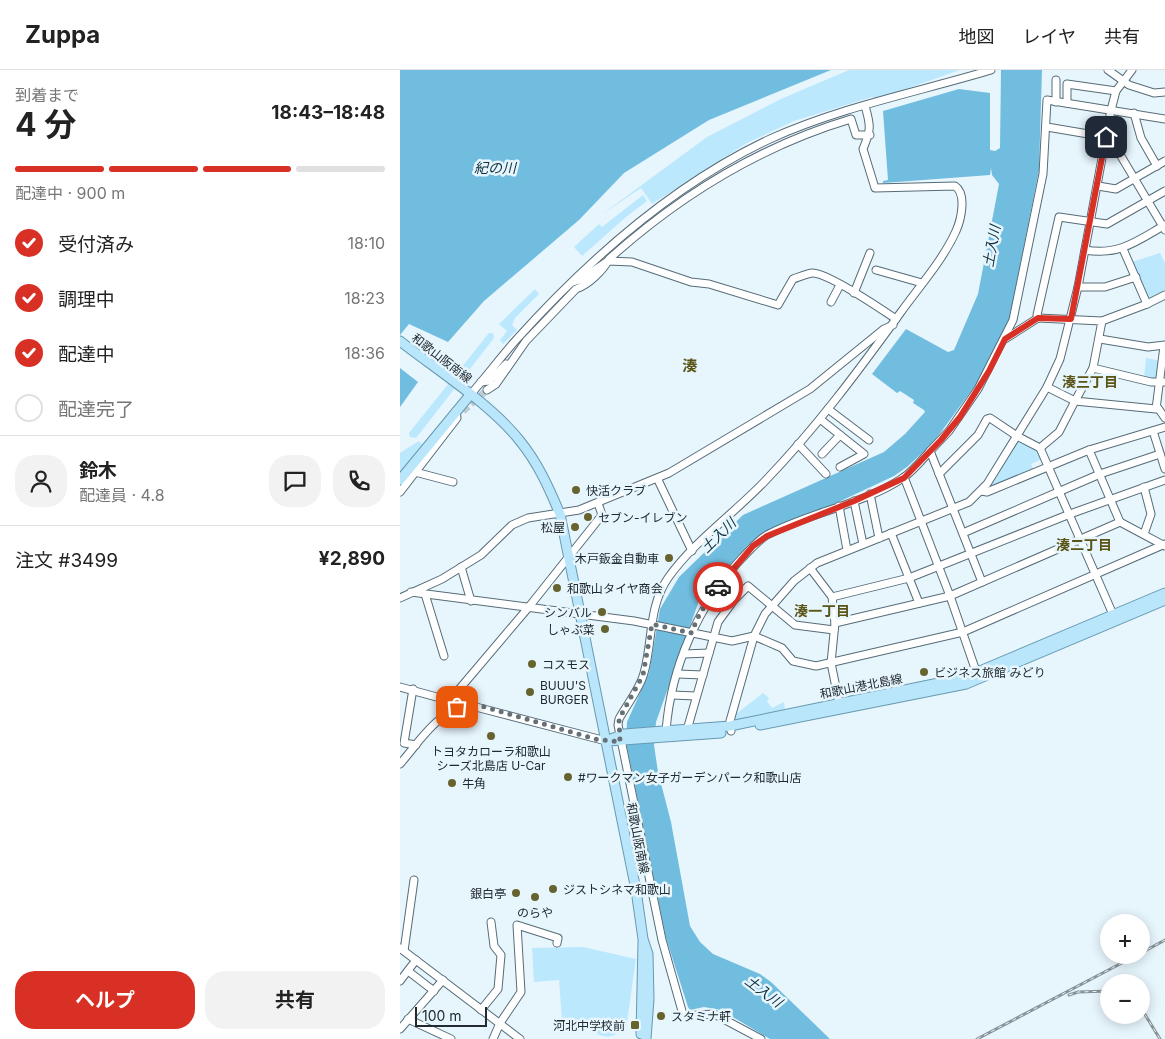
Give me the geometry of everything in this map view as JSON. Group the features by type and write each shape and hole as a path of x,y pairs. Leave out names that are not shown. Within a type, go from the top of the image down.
{"main road":[{"name":"和歌山阪南線","path":"400,341 466,392"},
{"path":"400,480 460,411 466,392 501,420 520,440 549,486 560,514 582,615 606,741"},
{"name":"和歌山港北島線","path":"606,741 730,728 840,707 946,682 978,677 1114,618 1165,593"},
{"name":"和歌山港北島線","path":"1114,618 1165,600"},
{"name":"和歌山港北島線","path":"661,734 686,730 730,728"},
{"name":"和歌山阪南線","path":"606,741 636,890 643,939 640,1039"},
{"name":"和歌山阪南線","path":"643,939 648,954 650,970 646,1039"}],"street":[{"path":"466,392 481,382 514,342 572,282 620,237 717,168 790,131 865,106 991,70"},
{"path":"1111,70 1122,82 1154,93 1165,92"},
{"path":"730,728 754,636 772,603 810,568 847,550 969,502 981,491 1047,387 1060,359 1071,319 1116,91 1132,70"},
{"path":"1056,80 1056,102"},
{"path":"1067,103 1067,84 1116,91"},
{"path":"661,734 690,632 718,586 753,546 767,536 854,501 904,478 949,431 974,396 1005,339 1013,320 1043,174 1047,100 1165,119"},
{"path":"761,1039 714,1014 684,1016 662,940 619,719 643,675 656,603 663,586 692,551 767,480 820,420 940,258 959,224 961,196 959,188 955,186 933,185 875,188 863,149 870,135 871,126 865,106"},
{"path":"1134,113 1141,138 1157,166"},
{"path":"481,382 489,381 514,357 576,289 583,287 651,223 726,173 756,156 816,130 851,119 856,135 870,135"},
{"path":"1047,126 1106,137 1112,141 1164,227 1123,248 1107,252 1085,250"},
{"path":"1098,186 1116,189 1165,161"},
{"path":"1038,318 1037,315 1059,217 1090,222 1112,222 1165,191"},
{"path":"1123,248 1147,304"},
{"path":"854,293 870,253"},
{"path":"572,282 580,280 608,262 632,262 690,282 709,284 774,305 781,303 790,282 812,273 820,274 854,293 894,322"},
{"path":"876,270 922,282"},
{"path":"1078,287 1106,286 1136,277"},
{"path":"831,302 840,285"},
{"path":"1005,339 1038,318 1102,321 1165,295"},
{"path":"1040,448 1059,432 1093,368 1102,321"},
{"path":"400,598 442,579 480,555 512,525 528,518 560,514 598,503 658,480 810,389 894,322"},
{"path":"1100,339 1148,347 1165,346 1163,383 1158,408 1165,418"},
{"path":"487,390 496,384 514,357"},
{"path":"1093,368 1163,383"},
{"path":"1047,387 1075,401 1132,408 1158,408"},
{"path":"828,409 868,440"},
{"path":"400,492 457,418 460,411"},
{"path":"939,474 978,436 987,419 990,418 1017,436 1040,448 1114,618"},
{"path":"820,420 864,454 840,467"},
{"path":"981,491 987,492 1089,450 1165,427"},
{"path":"1153,431 1165,469"},
{"path":"822,454 840,435"},
{"path":"798,444 826,474"},
{"path":"1089,450 1120,522 1165,545"},
{"path":"930,451 982,582"},
{"path":"962,533 1100,474 1160,454"},
{"path":"415,472 453,482"},
{"path":"904,478 950,596 978,677"},
{"path":"658,480 692,551"},
{"path":"832,598 910,578 1110,498 1165,480"},
{"path":"1144,487 1151,514 1144,534"},
{"path":"870,494 879,538"},
{"path":"854,501 863,544"},
{"path":"400,764 434,724 456,705 456,693 528,608 602,515 598,503"},
{"path":"839,506 847,550"},
{"path":"686,730 718,622 748,586 772,603 795,625 834,627 950,596 1120,522"},
{"path":"891,533 920,603"},
{"path":"411,592 653,624 732,641 754,636 782,648 793,661 816,666 963,632 1165,545"},
{"path":"461,567 471,601"},
{"path":"810,568 832,598 834,627 832,663 840,707"},
{"path":"425,594 444,656"},
{"path":"684,654 710,653"},
{"path":"678,674 703,674"},
{"path":"400,687 413,689 456,705 481,706 606,741"},
{"path":"413,689 404,743 416,745"},
{"path":"672,695 696,696"},
{"path":"414,880 402,949 520,1039"},
{"path":"482,1010 498,989 501,955 494,946 491,922"},
{"path":"493,1039 500,1023 520,992 518,925 558,938 557,943"},
{"path":"400,982 416,960"},
{"path":"408,971 434,991"},
{"path":"400,1029 443,980"},
{"path":"408,1020 451,1039"}],"shaded area":[{"path":"849,70 960,70 877,99 872,97 794,121 747,143 652,204 641,188 601,215 707,137 781,99"},
{"path":"643,195 647,201 582,256 574,247 599,224 602,227"},
{"path":"1160,253 1165,263 1165,292 1149,300 1132,262"},
{"path":"535,289 539,294 515,318 512,325 517,330 503,344 500,340 507,331 499,324"},
{"path":"489,333 493,333 494,338 416,438 410,437 409,433"},
{"path":"1146,358 1161,361 1160,379 1144,378"},
{"path":"1020,439 1038,450 1042,459 1031,464 1034,471 990,488"},
{"path":"419,441 422,444 400,472 400,453"},
{"path":"763,693 769,698 767,701 772,708 784,702 785,709 736,720 736,714"},
{"path":"583,947 636,959 626,1029 615,1035 599,1035 582,1026 562,1020 559,980 534,982 532,948"}],"water":[{"name":"紀の川","path":"400,70 831,70 709,120 624,173 579,220 484,301 448,342 409,324 400,335"},
{"name":"土入川","path":"1001,70 1042,70 1039,170 1009,320 977,383 933,443 907,467 894,476 813,514 762,534 748,545 700,598 656,722 654,745 658,772 671,822 690,926 700,942 713,954 760,974 771,982 830,1039 770,1039 721,1010 704,1007 690,1010 688,1007 666,938 626,742 627,722 649,673 660,609 679,577 743,515 884,452 905,434 925,412 913,403 914,400 900,391 897,393 872,374 906,329 948,352 954,350 978,294 999,184 992,175 991,168 990,175 883,183 883,181 888,180 883,111 959,89 990,93 990,150 995,151 1000,148"},
{"path":"400,368 418,382 400,407"}],"tunnel":[{"path":"463,411 487,390"}],"railway":[{"path":"1150,948 1165,940"},
{"path":"977,1039 1120,964"},
{"path":"1069,995 1078,992 1100,991"},
{"path":"1150,1023 1160,1039"}],"way so far":[{"path":"457,707 481,706 595,739 620,742 618,731 619,719 641,682 645,671 652,624 691,633 700,613 718,587"}],"place":[{"name":"快活クラブ","path":"576,490"},
{"name":"セブン-イレブン","path":"588,517"},
{"name":"松屋","path":"575,527"},
{"name":"木戸鈑金自動車","path":"669,558"},
{"name":"和歌山タイヤ商会","path":"557,588"},
{"name":"シンバル","path":"602,612"},
{"name":"しゃぶ菜","path":"605,629"},
{"name":"コスモス","path":"532,664"},
{"name":"ビジネス旅館 みどり","path":"924,672"},
{"name":"BUUU'S BURGER","path":"530,692"},
{"name":"トヨタカローラ和歌山 シーズ北島店 U-Car","path":"491,736"},
{"name":"#ワークマン女子ガーデンパーク和歌山店","path":"568,777"},
{"name":"牛角","path":"452,783"},
{"name":"ジストシネマ和歌山","path":"553,889"},
{"name":"銀白亭","path":"516,893"},
{"name":"のらや","path":"535,897"},
{"name":"スタミナ軒","path":"661,1016"},
{"name":"河北中学校前","path":"635,1025"}],"district":[{"name":"湊","path":"690,365"},
{"name":"湊三丁目","path":"1090,381"},
{"name":"湊二丁目","path":"1084,544"},
{"name":"湊一丁目","path":"822,610"}],"route":[{"path":"718,587 733,567 753,546 767,536 854,501 904,478 941,440 960,417 989,371 1005,339 1038,318 1071,319 1106,137"}]}
